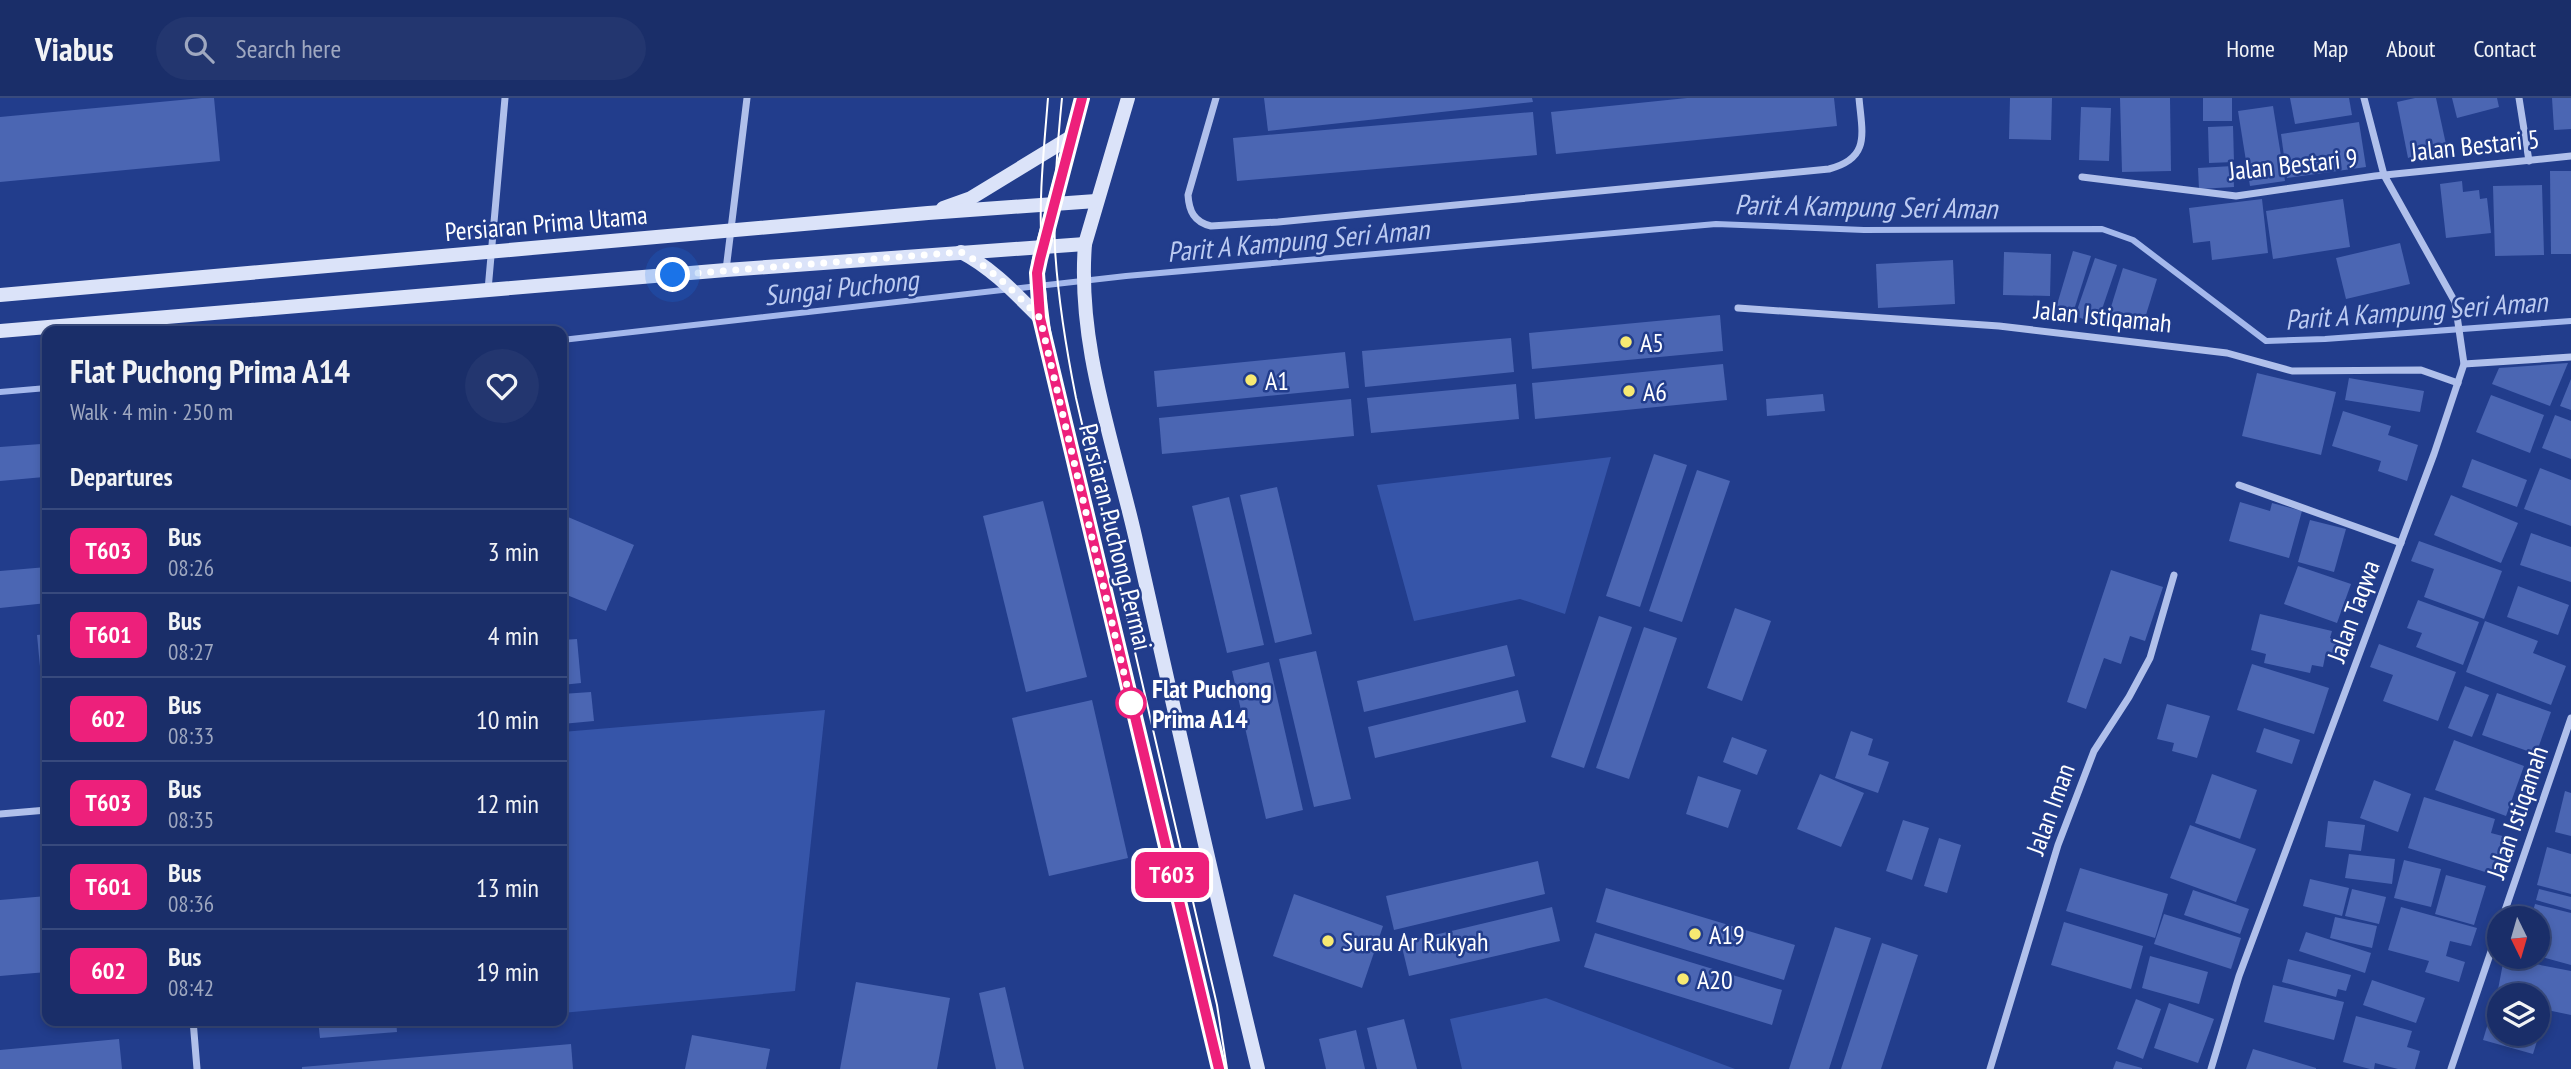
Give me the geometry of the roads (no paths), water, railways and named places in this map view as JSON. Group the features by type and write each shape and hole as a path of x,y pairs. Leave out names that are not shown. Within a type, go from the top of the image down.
{"main road":[{"name":"Persiaran Puchong Permai","path":"1082,98 1037,273 1040,318 1219,1069"},
{"name":"Persiaran Puchong Permai","path":"1128,98 1085,244 1083,268 1091,362 1123,484 1258,1069"},
{"path":"928,214 971,198 1071,137"},
{"name":"Persiaran Prima Utama","path":"0,295 1096,201"},
{"path":"61,326 726,270 1085,244"},
{"path":"961,252 979,261 1040,318"},
{"path":"0,331 42,328"}],"street":[{"path":"488,291 505,98"},
{"path":"726,270 747,98"},
{"path":"1216,98 1188,195 1189,210 1200,223 1210,226 1278,222 1829,169 1841,166 1858,154 1863,142 1859,98"},
{"name":"Jalan Taqwa","path":"2211,1069 2239,976 2401,543 2464,365 2455,302 2384,175 2364,98"},
{"path":"2519,98 2529,161"},
{"name":"Jalan Bestari 5","path":"2384,175 2571,156"},
{"name":"Jalan Bestari 9","path":"2082,177 2236,196 2384,175"},
{"name":"Jalan Istiqamah","path":"1738,308 1999,326 2227,352 2292,372 2421,370 2458,383"},
{"path":"2464,365 2571,357"},
{"path":"2239,485 2401,543"},
{"name":"Jalan Iman","path":"1990,1069 2058,845 2094,751 2129,697 2150,658 2174,575"},
{"name":"Jalan Istiqamah","path":"2506,906 2571,719"},
{"path":"0,814 42,810"},
{"path":"2451,1069 2487,963"},
{"path":"193,1026 197,1069"}],"waterway":[{"name":"Parit A Kampung Seri Aman","path":"567,339 1126,276 1716,224 1864,230 2102,229 2133,240 2266,341 2571,321"},
{"name":"Sungai Puchong","path":"0,392 42,388"}],"tram line":[{"path":"1048,98 1041,234 1047,309 1061,402 1205,1008 1215,1069"},
{"path":"1062,98 1056,173 1055,249 1066,342 1076,398 1217,1005 1227,1069"}],"place":[{"name":"A5","path":"1626,342"},
{"name":"A1","path":"1251,380"},
{"name":"A6","path":"1629,391"},
{"name":"Flat Puchong Prima A14","path":"1131,703"},
{"name":"A19","path":"1695,934"},
{"name":"Surau Ar Rukyah","path":"1328,941"},
{"name":"A20","path":"1683,979"}]}
